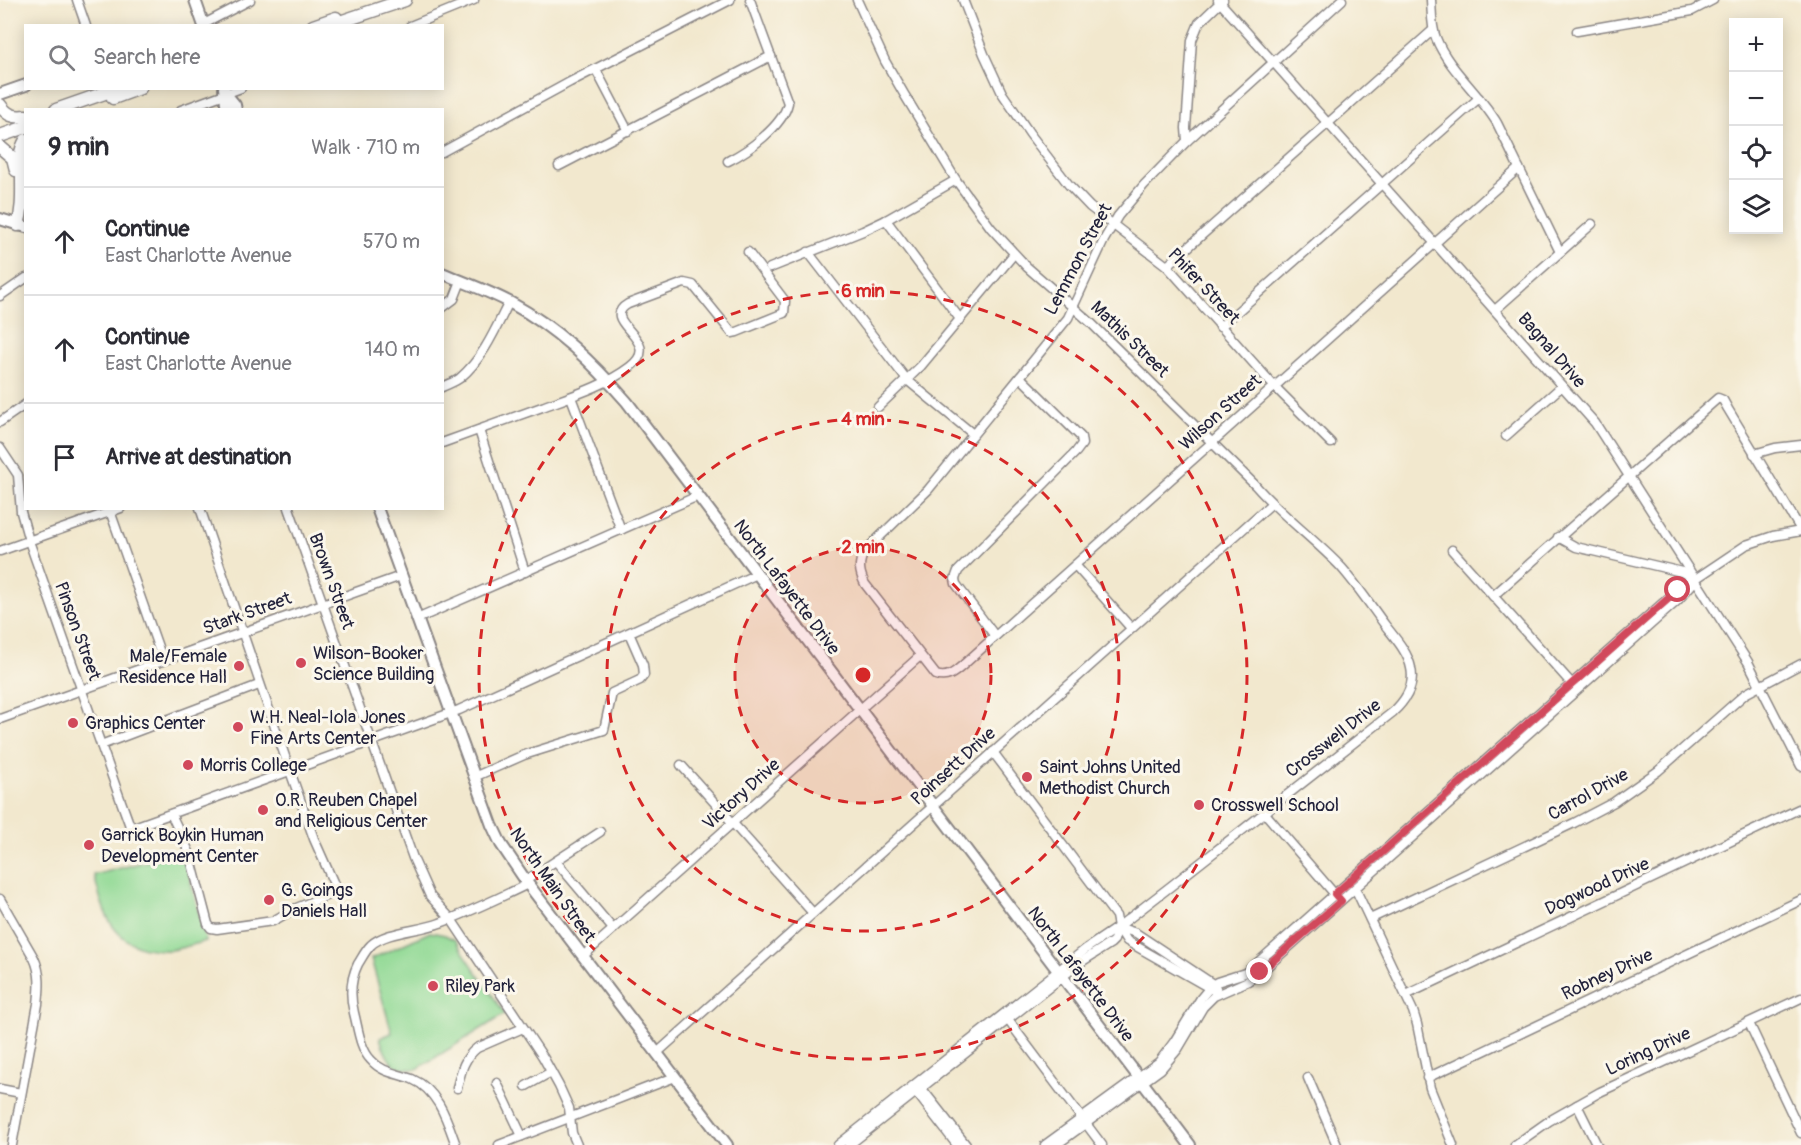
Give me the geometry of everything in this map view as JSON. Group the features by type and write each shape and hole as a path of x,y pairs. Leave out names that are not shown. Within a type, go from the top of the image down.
{"highway":[{"path":"370,9 388,0"},
{"path":"333,22 405,0"},
{"path":"62,108 113,90"},
{"path":"84,108 134,90"},
{"path":"0,106 0,112"},
{"path":"0,106 9,115 24,118"},
{"path":"0,128 24,119"},
{"path":"0,135 24,128"},
{"path":"22,226 20,153 24,144"},
{"path":"0,147 13,158 22,195"}],"main road":[{"path":"195,0 203,24"},
{"path":"0,94 24,86"},
{"path":"225,91 227,108"},
{"path":"225,91 236,108"},
{"path":"0,219 22,226"},
{"name":"North Lafayette Drive","path":"444,274 509,302 560,334 608,380 627,402 1190,1145"},
{"name":"North Main Street","path":"378,510 474,777 501,844 526,882 727,1145"}],"street":[{"path":"77,0 85,24"},
{"path":"205,24 250,0"},
{"path":"415,24 474,0"},
{"path":"444,151 730,0"},
{"path":"728,161 756,142 785,113 788,99 750,0"},
{"name":"Mathis Street","path":"857,0 885,61 956,180 991,228 1014,254 1074,308 1255,484 1271,504 1301,528 1352,580 1401,646 1409,661 1412,675"},
{"name":"Phifer Street","path":"963,0 988,63 1012,108 1069,185 1090,207 1167,266 1274,386 1331,443"},
{"name":"Lemmon Street","path":"920,656 865,584 859,568 864,552 922,496 1068,318 1113,224 1138,191 1187,141 1342,0"},
{"path":"1431,0 1433,30 1443,51 1497,123 1560,252"},
{"path":"1577,31 1692,11 1713,0"},
{"path":"1187,141 1192,40 1199,23 1220,1"},
{"name":"Bagnal Drive","path":"1220,1 1595,423 1748,662 1801,766"},
{"path":"1167,266 1433,30"},
{"path":"559,166 771,56"},
{"path":"596,70 628,131"},
{"path":"186,108 225,91"},
{"path":"1220,327 1479,98"},
{"name":"Wilson Street","path":"920,656 933,673 942,677 952,674 1519,168"},
{"path":"770,268 886,220 956,180"},
{"path":"886,220 960,319"},
{"path":"1495,310 1592,224"},
{"path":"444,442 571,397 608,380 631,366 642,351 641,345 621,320 620,312 628,304 684,283 693,285 732,333 784,313 785,301 748,252"},
{"path":"808,252 907,380 974,434"},
{"path":"878,407 907,380 1014,254"},
{"path":"1,293 24,279"},
{"path":"444,306 454,299 461,281"},
{"path":"444,386 461,378 474,363 488,344 509,302"},
{"path":"995,636 956,584 956,574 1083,444 1081,437 1020,376"},
{"path":"1506,436 1562,386"},
{"path":"571,397 621,530"},
{"path":"1140,1080 1161,1069 1172,1058 1203,1007 1214,996 1254,976 1673,594 1746,545 1773,536 1801,531 1723,400 1718,398 1493,596"},
{"path":"1,418 24,405"},
{"path":"479,430 525,572"},
{"path":"1754,454 1775,448 1801,445"},
{"name":"Pinson Street","path":"0,448 18,475 21,512 29,541 130,825 134,827 171,814"},
{"path":"417,619 698,496"},
{"name":"Poinsett Drive","path":"657,1053 1271,504"},
{"path":"201,510 290,771 314,838 334,884 333,893 294,909 273,921 217,929 211,928 208,924 189,852 171,814 290,771 372,741 451,713 757,574"},
{"name":"Brown Street","path":"290,510 425,886 430,896 451,919 534,1043 569,1108 572,1133 577,1145"},
{"path":"0,551 110,511 163,661"},
{"path":"1558,537 1576,547 1682,572 1695,580"},
{"path":"1452,550 1572,684"},
{"path":"1075,565 1131,628"},
{"name":"Stark Street","path":"1,716 82,690 401,576"},
{"path":"1056,1145 1084,1121 1140,1080 1159,1062 1211,986 1250,969 1338,897 1355,888 1677,601 1695,580"},
{"path":"474,777 524,755 604,730 612,693 639,680 644,675 643,666 629,633"},
{"name":"Victory Drive","path":"583,956 920,656"},
{"name":"Carrol Drive","path":"1370,919 1614,802 1658,771 1745,694 1801,664"},
{"name":"Crosswell Drive","path":"849,1145 1060,974 1114,940 1118,927 1402,704 1409,692 1412,675"},
{"path":"101,745 260,685"},
{"path":"993,752 1116,916 1118,927 1136,933 1219,993"},
{"path":"681,765 813,913"},
{"name":"Dogwood Drive","path":"1406,995 1801,808"},
{"path":"1264,812 1338,897"},
{"path":"456,1145 445,1114 433,1096 412,1079 377,1066 366,1054 351,999 356,968 373,943 451,919 526,882 600,832"},
{"path":"560,865 613,929"},
{"path":"1355,888 1418,1024 1426,1078 1453,1145"},
{"path":"0,900 34,957 40,982 12,1145"},
{"name":"Robney Drive","path":"1426,1078 1801,900"},
{"name":"Loring Drive","path":"1515,1145 1549,1121 1620,1082 1801,998"},
{"path":"1006,1017 1102,1145"},
{"path":"1749,1023 1801,1133"},
{"path":"457,1088 464,1062 472,1052 523,1028"},
{"path":"526,1086 551,1072"},
{"path":"499,1145 675,1077"},
{"path":"1308,1078 1336,1145"},
{"path":"497,1083 522,1136"},
{"path":"918,1087 957,1145"},
{"path":"918,1087 966,1145"},
{"name":"Crosswell Drive","path":"838,1145 918,1087"},
{"path":"0,1089 21,1093"},
{"path":"1576,1105 1597,1145"},
{"path":"1045,1145 1084,1121"}],"green space":[{"path":"183,852 206,941 166,950 133,944 115,929 109,920 100,899 94,875"},
{"name":"Riley Park","path":"430,932 455,940 505,1014 417,1069 402,1068 396,1066 388,1058 380,1038 392,1033 371,959"}],"place":[{"name":"Wilson-Booker Science Building","path":"301,663"},
{"name":"Male/Female Residence Hall","path":"239,666"},
{"name":"Graphics Center","path":"73,723"},
{"name":"W.H. Neal-Iola Jones Fine Arts Center","path":"238,727"},
{"name":"Morris College","path":"188,765"},
{"name":"Saint Johns United Methodist Church","path":"1027,777"},
{"name":"Crosswell School","path":"1199,805"},
{"name":"O.R. Reuben Chapel and Religious Center","path":"263,810"},
{"name":"Garrick Boykin Human Development Center","path":"89,845"},
{"name":"G. Goings Daniels Hall","path":"269,900"},
{"name":"Riley Park","path":"433,986"}],"route":[{"path":"1260,972 1341,901 1335,894 1678,590"}]}
